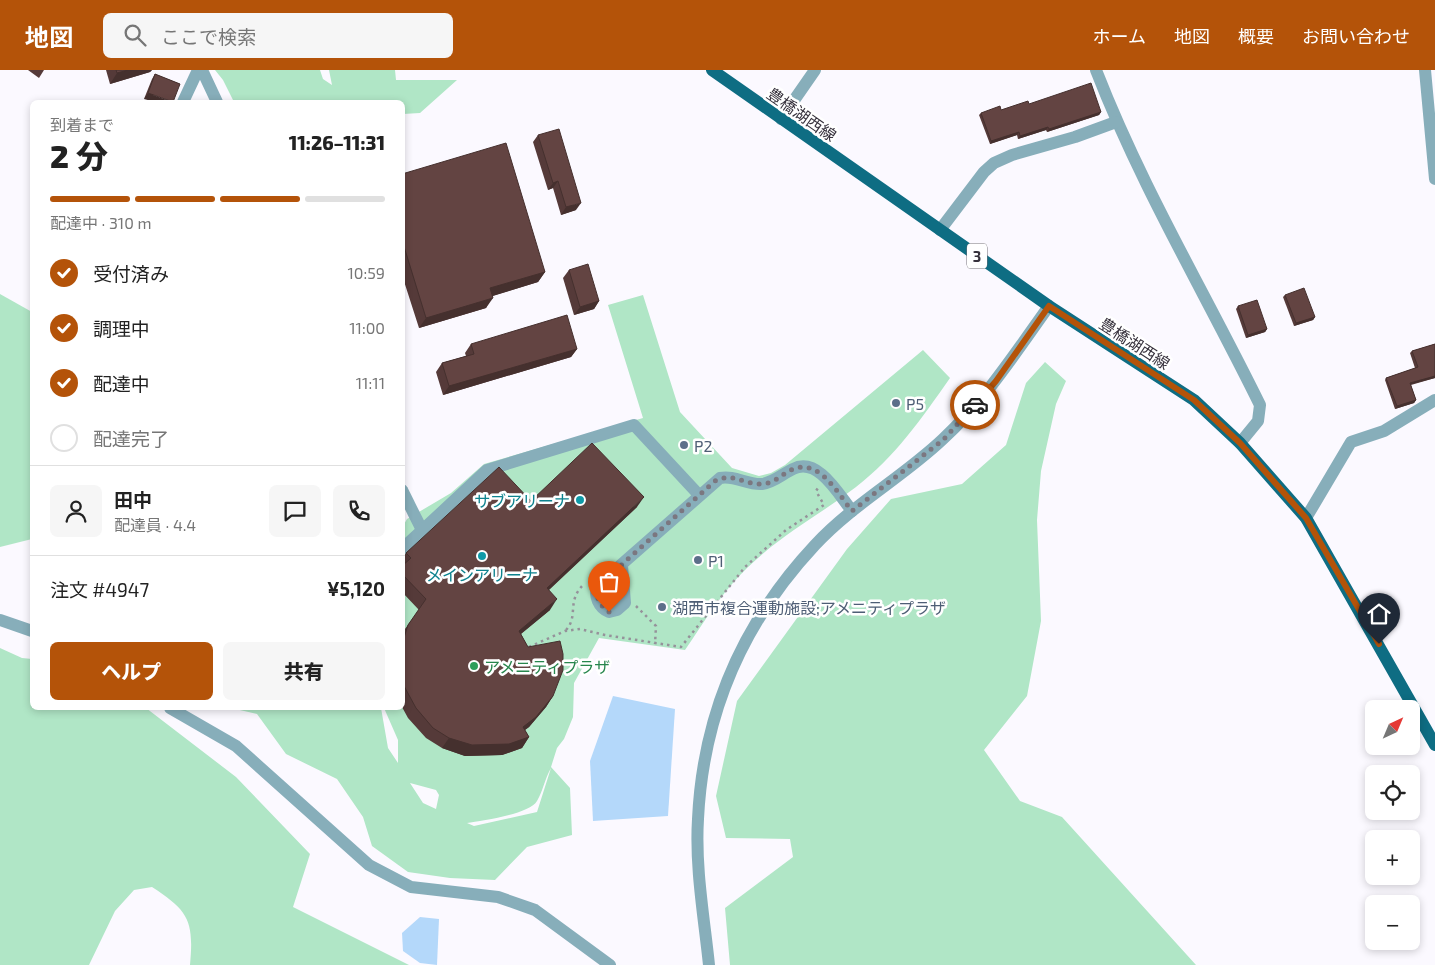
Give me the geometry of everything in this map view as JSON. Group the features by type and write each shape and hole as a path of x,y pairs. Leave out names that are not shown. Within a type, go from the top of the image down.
{"main road":[{"name":"豊橋湖西線","path":"712,70 1049,306 1194,400 1240,443 1306,518 1435,745"}],"street":[{"path":"184,100 200,70"},
{"path":"200,70 216,100"},
{"path":"781,119 815,70"},
{"path":"1096,70 1116,122 1147,188 1260,405 1258,421 1240,443"},
{"path":"1425,70 1435,179"},
{"path":"940,230 984,172 994,163 1012,155 1075,137 1116,122"},
{"path":"709,965 700,882 698,820 704,754 723,687 764,608 815,545 852,511 943,440 996,381 1049,306"},
{"path":"1306,518 1351,442 1384,431 1435,400"},
{"path":"405,546 487,470 634,425 699,495"},
{"path":"622,566 720,478 734,477 760,484 774,481 799,466 814,468 827,480 852,511"},
{"path":"405,496 422,530"},
{"path":"0,620 30,630"},
{"path":"173,710 236,746 369,865 412,887 498,897 535,910 610,965"}],"path":[{"path":"816,491 827,480"},
{"path":"523,650 575,629 677,648 683,645 717,599 745,567 786,530 824,505 812,486"},
{"path":"634,602 656,626 654,644"}],"green space":[{"path":"215,70 320,70 323,79 332,85 329,70 395,70 396,80 457,80 420,113 405,114 405,100 233,100 223,80"},
{"path":"0,294 30,311 30,540 0,547"},
{"path":"643,295 680,412 732,468 759,476 771,473 785,465 923,350 950,378 907,436 883,463 856,487 773,545 738,577 685,650 599,638 574,683 573,717 564,739 557,748 551,767 570,788 572,835 527,847 495,880 450,878 408,872 372,846 363,817 337,779 286,754 257,714 240,710 381,710 388,748 398,763 398,740 385,710 405,710 405,522 407,519 451,493 484,464 643,418 608,305","holes":["551,768 537,812 474,826 467,823 505,816 533,806 539,797","410,783 436,790 439,795 436,809 423,803"]},
{"path":"1045,362 1066,381 1056,404 1041,471 1037,520 1041,621 1027,696 984,750 1020,801 1062,817 1196,965 730,965 725,908 793,857 790,839 726,838 716,796 737,701 847,549 891,499 962,484 1006,445 1026,383"},
{"path":"0,648 22,658 30,659 30,710 149,710 236,777 310,854 293,907 409,965 190,965 191,938 186,918 174,903 152,887 134,890 115,911 89,965 0,965"}],"water":[{"path":"613,696 675,709 668,816 593,821 590,761"},
{"path":"420,917 439,919 437,965 420,963 403,951 402,933"}],"building":[{"path":"116,70 128,70 117,73"},
{"path":"155,74 180,84 174,100 167,100 148,93"},
{"path":"1091,83 1101,112 1049,129 1048,127 1020,136 1019,132 991,141 981,113 1000,106 1001,110 1028,101 1029,104"},
{"path":"559,129 581,203 566,207 558,181 553,183 538,135"},
{"path":"506,143 545,272 490,288 493,298 426,318 405,250 405,173"},
{"path":"588,264 599,301 580,307 569,270"},
{"path":"1304,288 1315,317 1296,323 1285,295"},
{"path":"1257,300 1267,329 1248,335 1238,306"},
{"path":"567,315 577,349 449,386 442,363 474,354 471,344"},
{"path":"1435,344 1435,376 1410,383 1416,400 1397,406 1386,378 1418,367 1412,351"},
{"path":"592,443 644,497 547,588 557,599 519,631 528,647 560,641 563,654 563,670 553,696 536,717 523,727 529,737 509,744 472,745 449,738 433,728 416,708 405,688 405,634 408,625 426,599 405,577 405,563 411,558 406,553 499,467 531,501"}],"way so far":[{"path":"609,612 602,608 599,603 596,594 598,586 609,574 622,566 720,478 734,477 750,483 760,484 774,481 799,466 810,467 822,474 852,511 943,440 975,405"}],"place":[{"name":"P5","path":"896,403"},
{"name":"P2","path":"684,445"},
{"name":"サブアリーナ","path":"580,500"},
{"name":"メインアリーナ","path":"482,556"},
{"name":"P1","path":"698,560"},
{"name":"湖西市複合運動施設;アメニティプラザ","path":"662,607"},
{"name":"アメニティプラザ","path":"474,666"}],"route":[{"path":"975,405 996,381 1049,306 1194,400 1240,443 1306,518 1379,644"}]}
